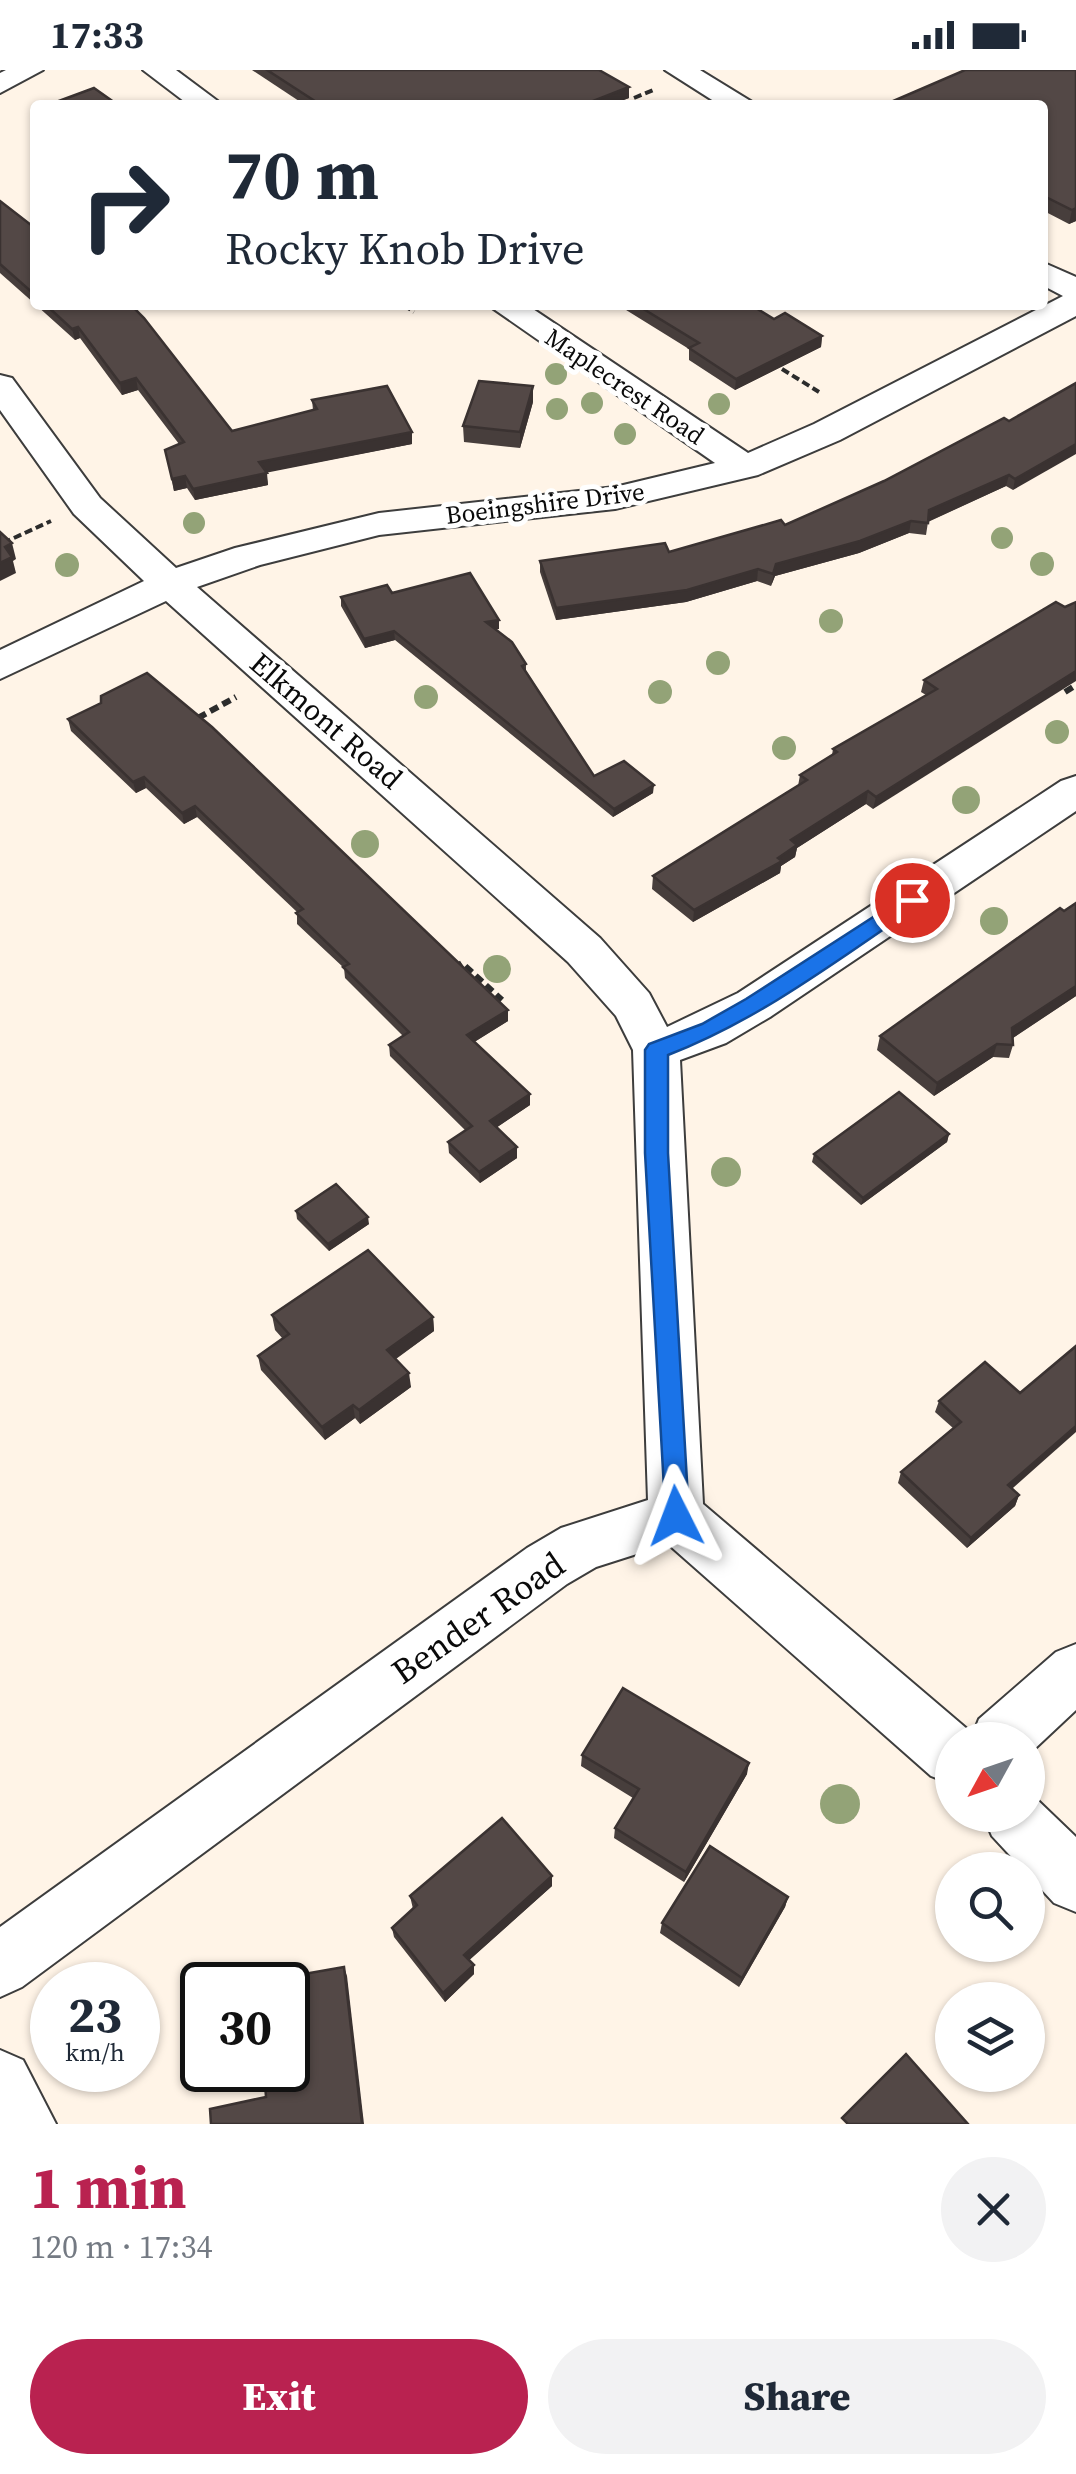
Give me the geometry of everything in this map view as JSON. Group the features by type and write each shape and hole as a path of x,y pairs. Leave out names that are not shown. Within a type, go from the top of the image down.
{"street":[{"path":"0,84 29,70"},
{"path":"157,70 201,100"},
{"path":"679,70 733,100"},
{"path":"1048,275 1076,290"},
{"name":"Boeingshire Drive","path":"0,666 171,583 248,556 379,524 615,498 745,467 827,432 1076,302"},
{"name":"Maplecrest Road","path":"512,310 745,467"},
{"name":"Elkmont Road","path":"0,385 87,506 584,950 633,1006 656,1050"},
{"path":"935,1740 676,1516 656,1153 656,1050 710,1030 754,1005 1076,791"},
{"name":"Bender Road","path":"0,1965 547,1566 581,1546 676,1516"},
{"path":"1020,1722 1076,1672"},
{"path":"1029,1832 1076,1881"},
{"path":"0,2083 23,2124"}],"path":[{"path":"626,88 640,96"},
{"path":"2,544 87,506"},
{"path":"1065,692 1076,685"},
{"path":"448,971 462,963 502,1000"}],"building":[{"path":"267,70 599,70 629,87 596,100 313,100"},
{"path":"965,70 1076,70 1076,208 1072,210 1048,198 1048,100 896,100"},
{"path":"94,88 111,100 62,100"},
{"path":"0,201 30,224 30,291 0,264"},
{"path":"51,310 136,310 232,431 317,409 312,400 387,386 412,432 259,462 267,473 193,489 185,476 172,479 165,450 184,442 136,378 120,383 78,327 72,329"},
{"path":"645,310 759,310 774,319 785,313 822,336 736,379 689,348 699,343"},
{"path":"479,381 533,386 520,432 463,426"},
{"path":"1076,383 1076,444 1015,479 1009,475 929,510 928,523 911,521 860,541 776,564 773,574 758,569 687,590 556,608 540,561 665,543 669,552 781,520 785,525 884,481 1004,418 1009,421"},
{"path":"0,532 12,543 5,547 12,557 0,563"},
{"path":"470,573 499,620 486,622 512,642 526,664 522,666 594,776 624,761 654,785 614,809 394,631 364,639 341,597 387,585 392,593"},
{"path":"1056,602 1065,607 1076,602 1076,671 876,797 868,791 791,840 797,845 778,858 782,861 694,910 653,876 807,780 800,775 837,752 833,749 937,689 924,680"},
{"path":"147,673 212,727 508,1010 467,1035 530,1094 490,1121 517,1147 479,1172 448,1142 472,1126 389,1045 409,1032 343,967 349,964 296,913 303,909 195,806 182,813 144,777 133,782 68,719 101,703 101,696"},
{"path":"1076,903 1076,986 1012,1028 1013,1045 997,1044 937,1083 880,1036 1060,908 1064,911"},
{"path":"899,1092 949,1134 863,1198 814,1154"},
{"path":"336,1184 368,1217 328,1244 296,1211"},
{"path":"368,1250 433,1317 387,1350 409,1373 359,1410 353,1405 322,1427 258,1356 289,1334 272,1315"},
{"path":"1076,1346 1076,1426 1008,1485 1019,1495 971,1538 901,1472 961,1422 939,1401 985,1362 1020,1393"},
{"path":"623,1688 749,1763 686,1872 615,1828 639,1789 582,1755"},
{"path":"502,1818 552,1876 464,1955 474,1965 443,1993 392,1928 417,1905 410,1896"},
{"path":"710,1846 788,1897 742,1978 662,1923"},
{"path":"344,1967 362,2124 211,2124 210,2109 266,2097 266,2092 310,2092 310,1973"},
{"path":"906,2054 935,2087 935,2092 940,2092 968,2124 848,2124 842,2118"}],"route":[{"path":"676,1516 656,1153 656,1050 710,1030 754,1005 912,900"}]}
